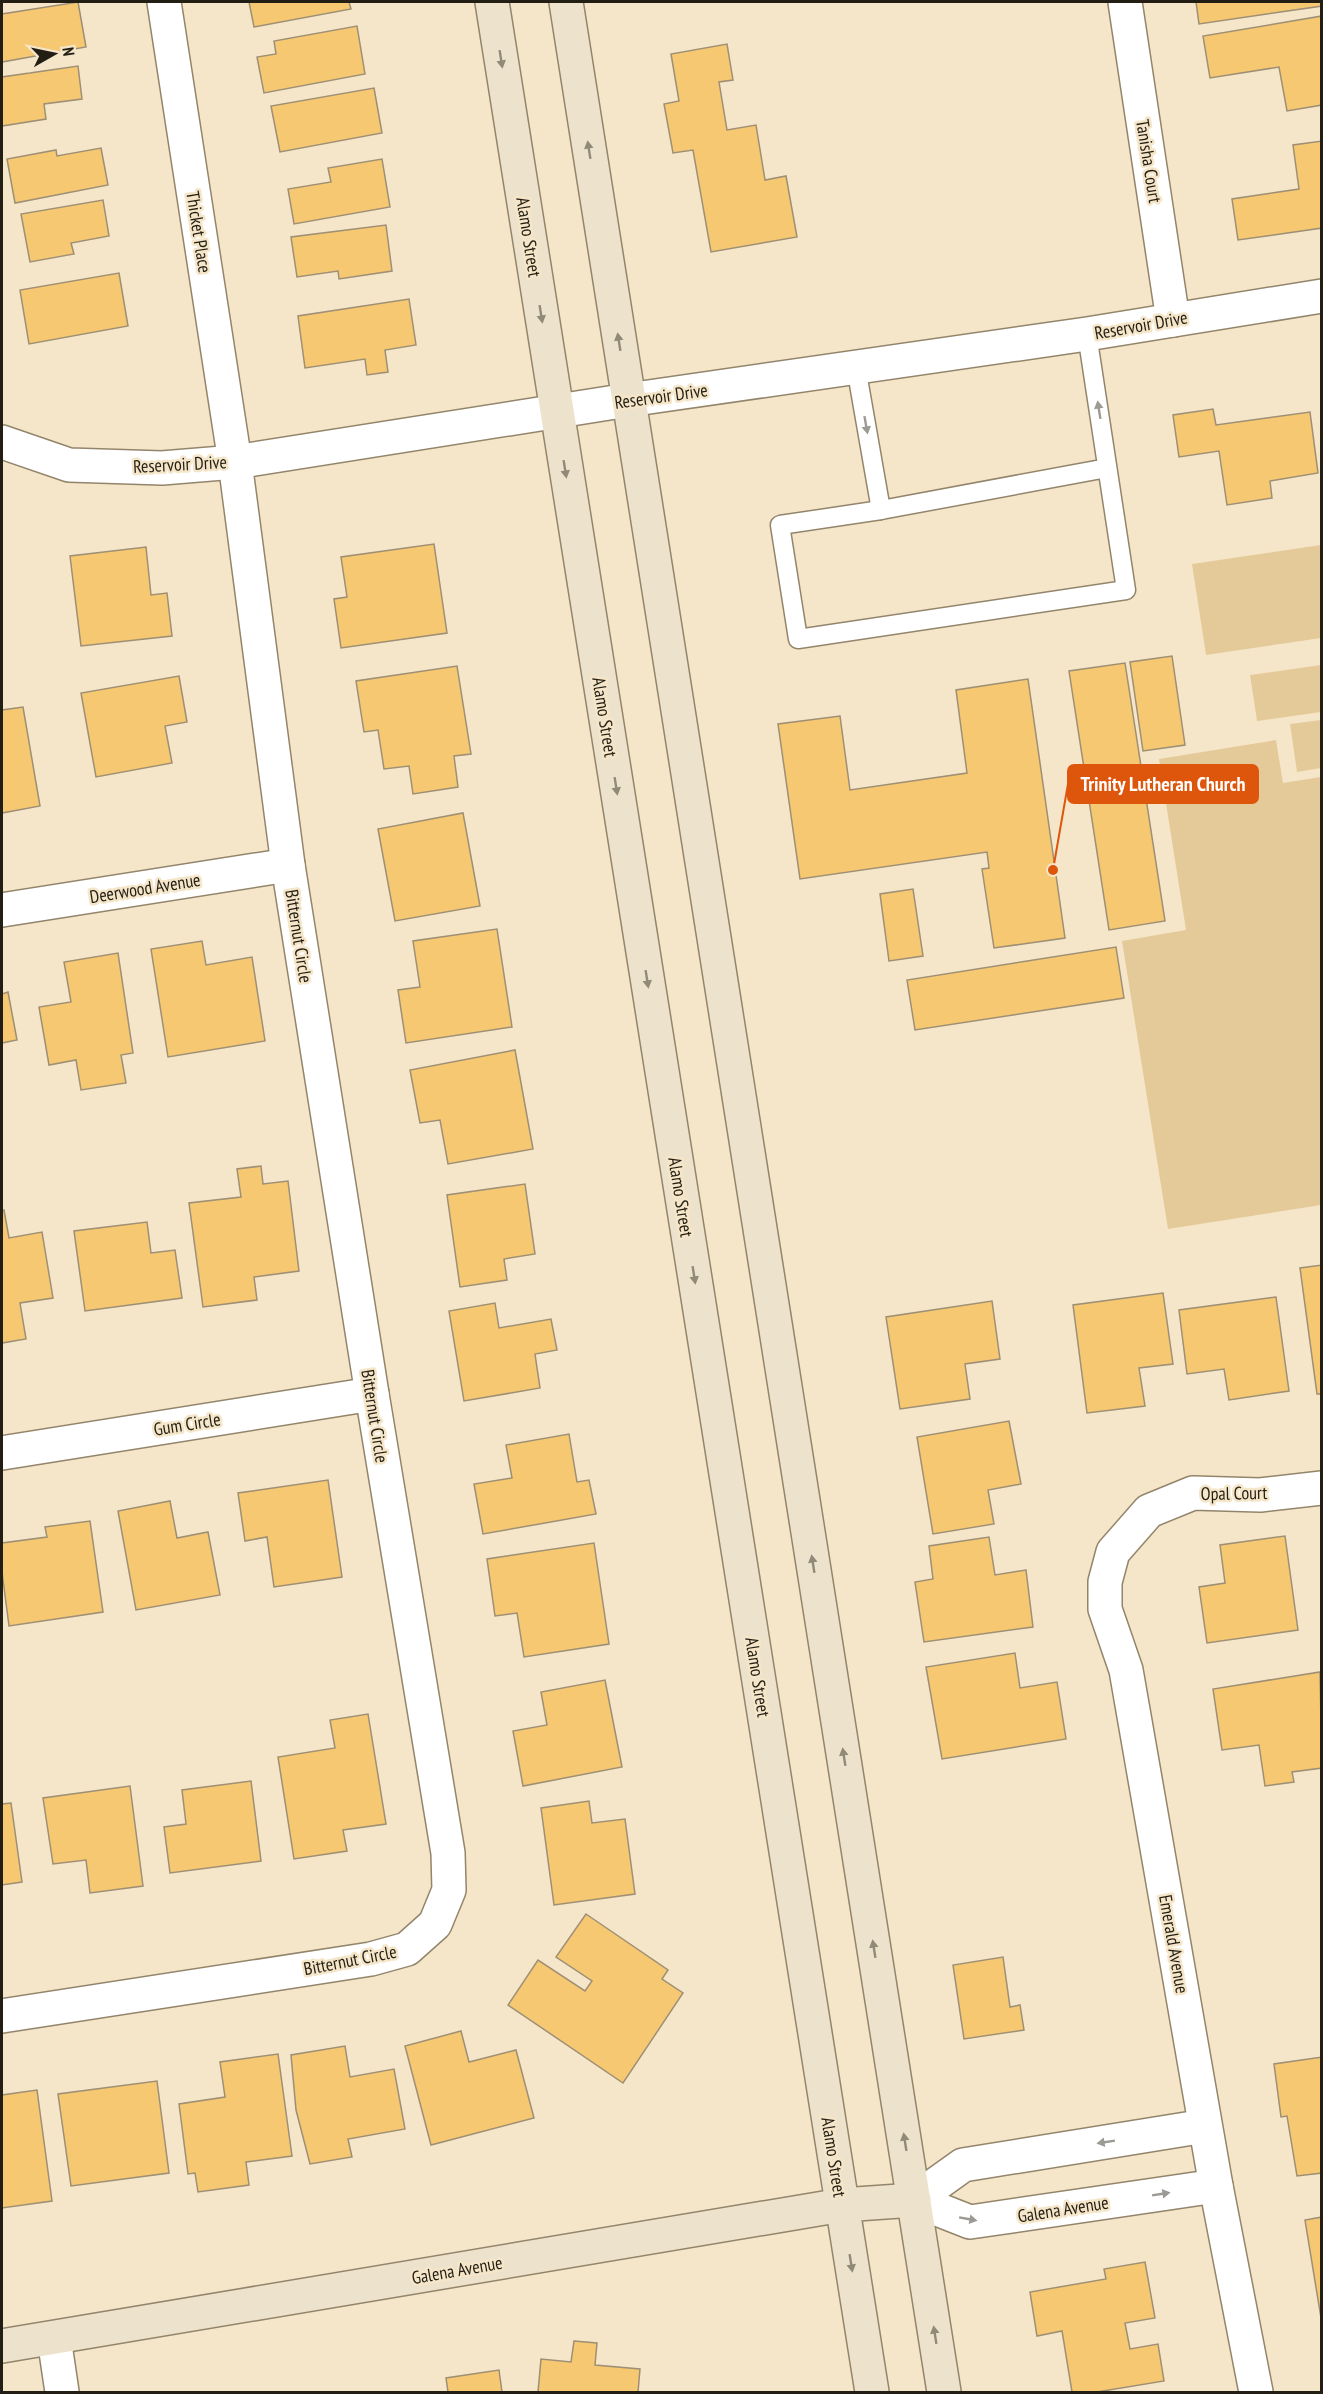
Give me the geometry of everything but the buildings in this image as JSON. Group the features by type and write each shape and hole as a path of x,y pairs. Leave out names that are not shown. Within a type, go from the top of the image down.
{"main road":[{"name":"Alamo Street","path":"492,2 872,2392"},
{"path":"566,2 944,2392"},
{"name":"Galena Avenue","path":"2,2346 842,2205 914,2200"}],"street":[{"name":"Thicket Place","path":"164,2 235,462"},
{"name":"Tanisha Court","path":"1125,2 1173,320"},
{"name":"Reservoir Drive","path":"2,441 69,465 162,468 235,462 628,400 1087,334 1322,296"},
{"name":"Bitternut Circle","path":"2,2016 371,1959 407,1949 435,1924 450,1890 448,1853 288,865 235,462"},
{"name":"Deerwood Avenue","path":"2,910 288,865"},
{"name":"Gum Circle","path":"2,1453 372,1394"},
{"name":"Opal Court","path":"1149,1511 1193,1493 1260,1495 1322,1488"},
{"name":"Emerald Avenue","path":"1149,1511 1113,1552 1105,1582 1105,1609 1126,1670 1205,2126 1256,2392"},
{"path":"914,2200 963,2165 1205,2126"},
{"name":"Galena Avenue","path":"914,2200 970,2222 1216,2186"},
{"path":"54,2338 62,2392"}],"lane":[{"path":"1087,334 1126,590 798,639 780,525 881,510 1107,468"},
{"path":"856,367 881,510"}],"shaded area":[{"path":"1321,545 1321,638 1206,655 1192,564"},
{"path":"1321,665 1321,712 1257,721 1250,675"},
{"path":"1321,720 1321,768 1297,772 1290,724"},
{"path":"1276,740 1283,783 1321,777 1321,1205 1168,1229 1122,941 1186,930 1159,759"}],"place":[{"name":"Trinity Lutheran Church","path":"1053,870"}]}
